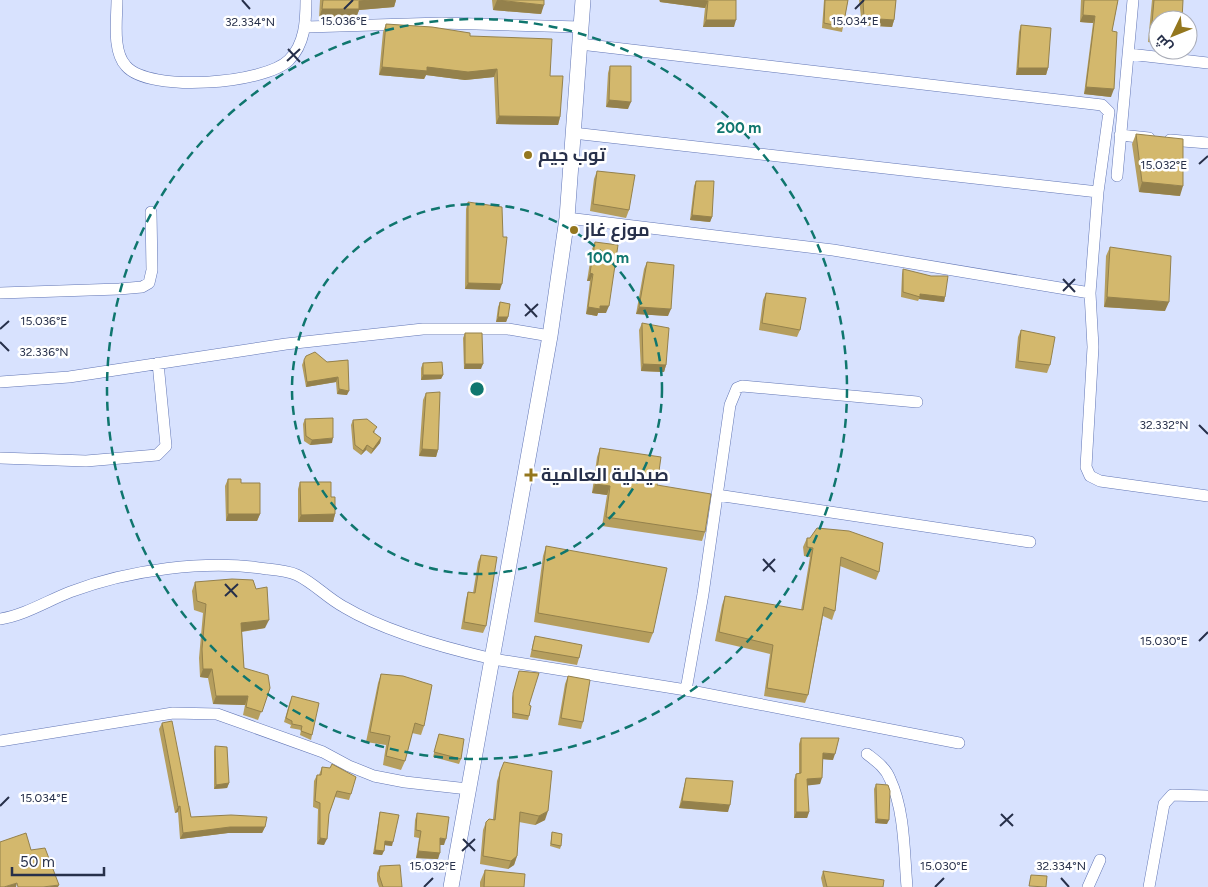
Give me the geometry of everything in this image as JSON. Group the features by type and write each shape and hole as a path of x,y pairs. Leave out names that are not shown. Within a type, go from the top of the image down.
{"street":[{"path":"117,0 120,57 126,67 137,76 161,81 196,83 232,80 279,68 296,52 306,26 306,0"},
{"path":"451,887 493,659 506,568 550,336 566,218 582,0"},
{"path":"1117,176 1134,0"},
{"path":"306,26 442,23 580,27"},
{"path":"580,44 1102,105 1109,112 1098,192 1090,293 1093,347 1086,467 1090,476 1100,482 1208,496"},
{"path":"1128,54 1208,63"},
{"path":"573,133 1098,192"},
{"path":"1120,135 1208,143"},
{"path":"0,293 142,287 149,283 152,270 151,212"},
{"path":"566,218 715,234 833,250 1090,293"},
{"path":"0,382 69,378 286,344 423,329 508,330 550,336"},
{"path":"0,458 86,461 157,455 166,446 158,363"},
{"path":"686,690 730,405 737,388 742,386 917,402"},
{"path":"717,495 1030,542"},
{"path":"0,619 35,609 70,592 108,581 183,566 215,564 255,567 296,575 343,607 375,623 463,653 686,690 959,743"},
{"path":"0,741 172,713 217,714 310,747 374,776 405,782 468,788"},
{"path":"867,754 881,765 890,779 900,821 907,887"},
{"path":"1149,887 1164,804 1172,795 1208,796"},
{"path":"1088,887 1100,860"}],"building":[{"path":"323,0 370,0 359,1 359,9 322,9"},
{"path":"497,0 544,0 544,5"},
{"path":"700,0 736,0 736,20 706,20 708,1"},
{"path":"825,0 848,0 843,27 824,23"},
{"path":"863,0 896,0 894,20 864,18"},
{"path":"1084,0 1118,0 1112,31 1117,32 1114,89 1086,87 1095,16 1083,15"},
{"path":"1154,0 1183,0 1182,10 1153,10"},
{"path":"386,24 432,27 470,33 470,36 552,39 550,76 563,76 560,117 499,116 497,69 468,72 427,67 427,71 382,67"},
{"path":"1021,25 1051,28 1048,68 1018,68"},
{"path":"610,66 631,66 631,102 609,100"},
{"path":"1136,134 1183,139 1183,186 1142,182"},
{"path":"597,171 635,175 629,210 593,204"},
{"path":"696,181 714,181 712,217 692,215"},
{"path":"468,202 502,207 503,237 507,237 502,284 468,283"},
{"path":"595,242 618,245 609,306 600,306 600,309 588,307 593,274 590,273"},
{"path":"1110,247 1171,256 1169,302 1107,297"},
{"path":"647,262 674,265 671,309 639,307"},
{"path":"903,269 931,276 948,276 945,297 920,294 920,297 903,292"},
{"path":"766,293 806,298 800,330 762,323"},
{"path":"500,302 510,304 508,317 498,317"},
{"path":"642,323 669,328 666,365 643,364"},
{"path":"1021,330 1055,337 1050,365 1018,361"},
{"path":"465,333 482,333 483,364 465,364"},
{"path":"315,352 327,362 348,360 349,391 339,389 338,377 307,382 304,360 306,356"},
{"path":"442,362 443,375 423,375 423,363"},
{"path":"440,392 438,450 422,449 426,393"},
{"path":"333,418 333,438 312,440 306,436 305,419"},
{"path":"367,419 377,427 373,432 381,438 373,449 367,445 363,451 355,445 353,420"},
{"path":"600,448 661,457 657,485 711,494 705,532 606,517 610,486 595,484"},
{"path":"228,479 241,479 241,483 260,483 260,514 228,514"},
{"path":"300,482 331,482 331,497 335,497 335,514 301,515"},
{"path":"817,528 849,531 883,543 879,572 841,557 835,611 824,607 808,695 767,688 773,645 719,632 725,596 803,610 813,548 807,547 807,538 810,538"},
{"path":"546,546 667,568 653,633 538,613"},
{"path":"481,555 497,557 486,626 464,622 468,592 475,593"},
{"path":"232,579 253,580 256,589 267,587 269,620 241,623 244,668 268,675 270,688 262,712 246,707 248,696 216,696 212,669 203,669 202,649 206,604 197,601 195,582"},
{"path":"535,636 582,645 579,658 532,650"},
{"path":"519,671 539,673 529,705 531,706 529,716 513,713 513,693"},
{"path":"381,674 403,676 432,685 424,726 415,723 405,761 386,756 390,736 370,732"},
{"path":"568,676 590,680 583,722 561,718"},
{"path":"292,696 319,703 312,735 301,731 302,726 292,724 292,721 286,718"},
{"path":"172,721 191,817 231,815 267,817 265,827 230,827 183,833 180,806 178,807 162,723"},
{"path":"439,734 464,739 461,759 434,752"},
{"path":"801,738 839,738 835,754 823,753 822,778 807,779 809,812 796,812 796,774 801,773"},
{"path":"215,746 227,747 229,783 216,785"},
{"path":"504,762 552,771 548,811 539,816 520,812 517,856 511,861 483,856 486,822 489,819 495,820 500,772"},
{"path":"332,764 356,777 351,794 337,791 329,814 327,839 320,838 320,803 315,801 317,775 321,775 322,767 330,768"},
{"path":"686,778 733,781 730,805 682,801"},
{"path":"876,784 888,785 890,791 889,820 877,819"},
{"path":"380,812 399,815 393,842 385,841 384,851 375,850"},
{"path":"417,813 449,817 446,839 440,838 440,853 418,851 421,831 416,830"},
{"path":"552,832 562,834 561,846 551,844"},
{"path":"26,833 31,850 45,848 59,885 18,887 17,883 0,887 0,842"},
{"path":"400,865 402,887 383,887 379,875 380,866"},
{"path":"485,870 525,874 524,887 484,887"},
{"path":"823,871 884,880 883,887 827,887"},
{"path":"1031,875 1047,876 1046,887 1029,886"}],"place":[{"name":"توب جيم","path":"528,155"},
{"name":"موزع غاز","path":"574,230"},
{"name":"صيدلية العالمية","path":"531,475"}]}
